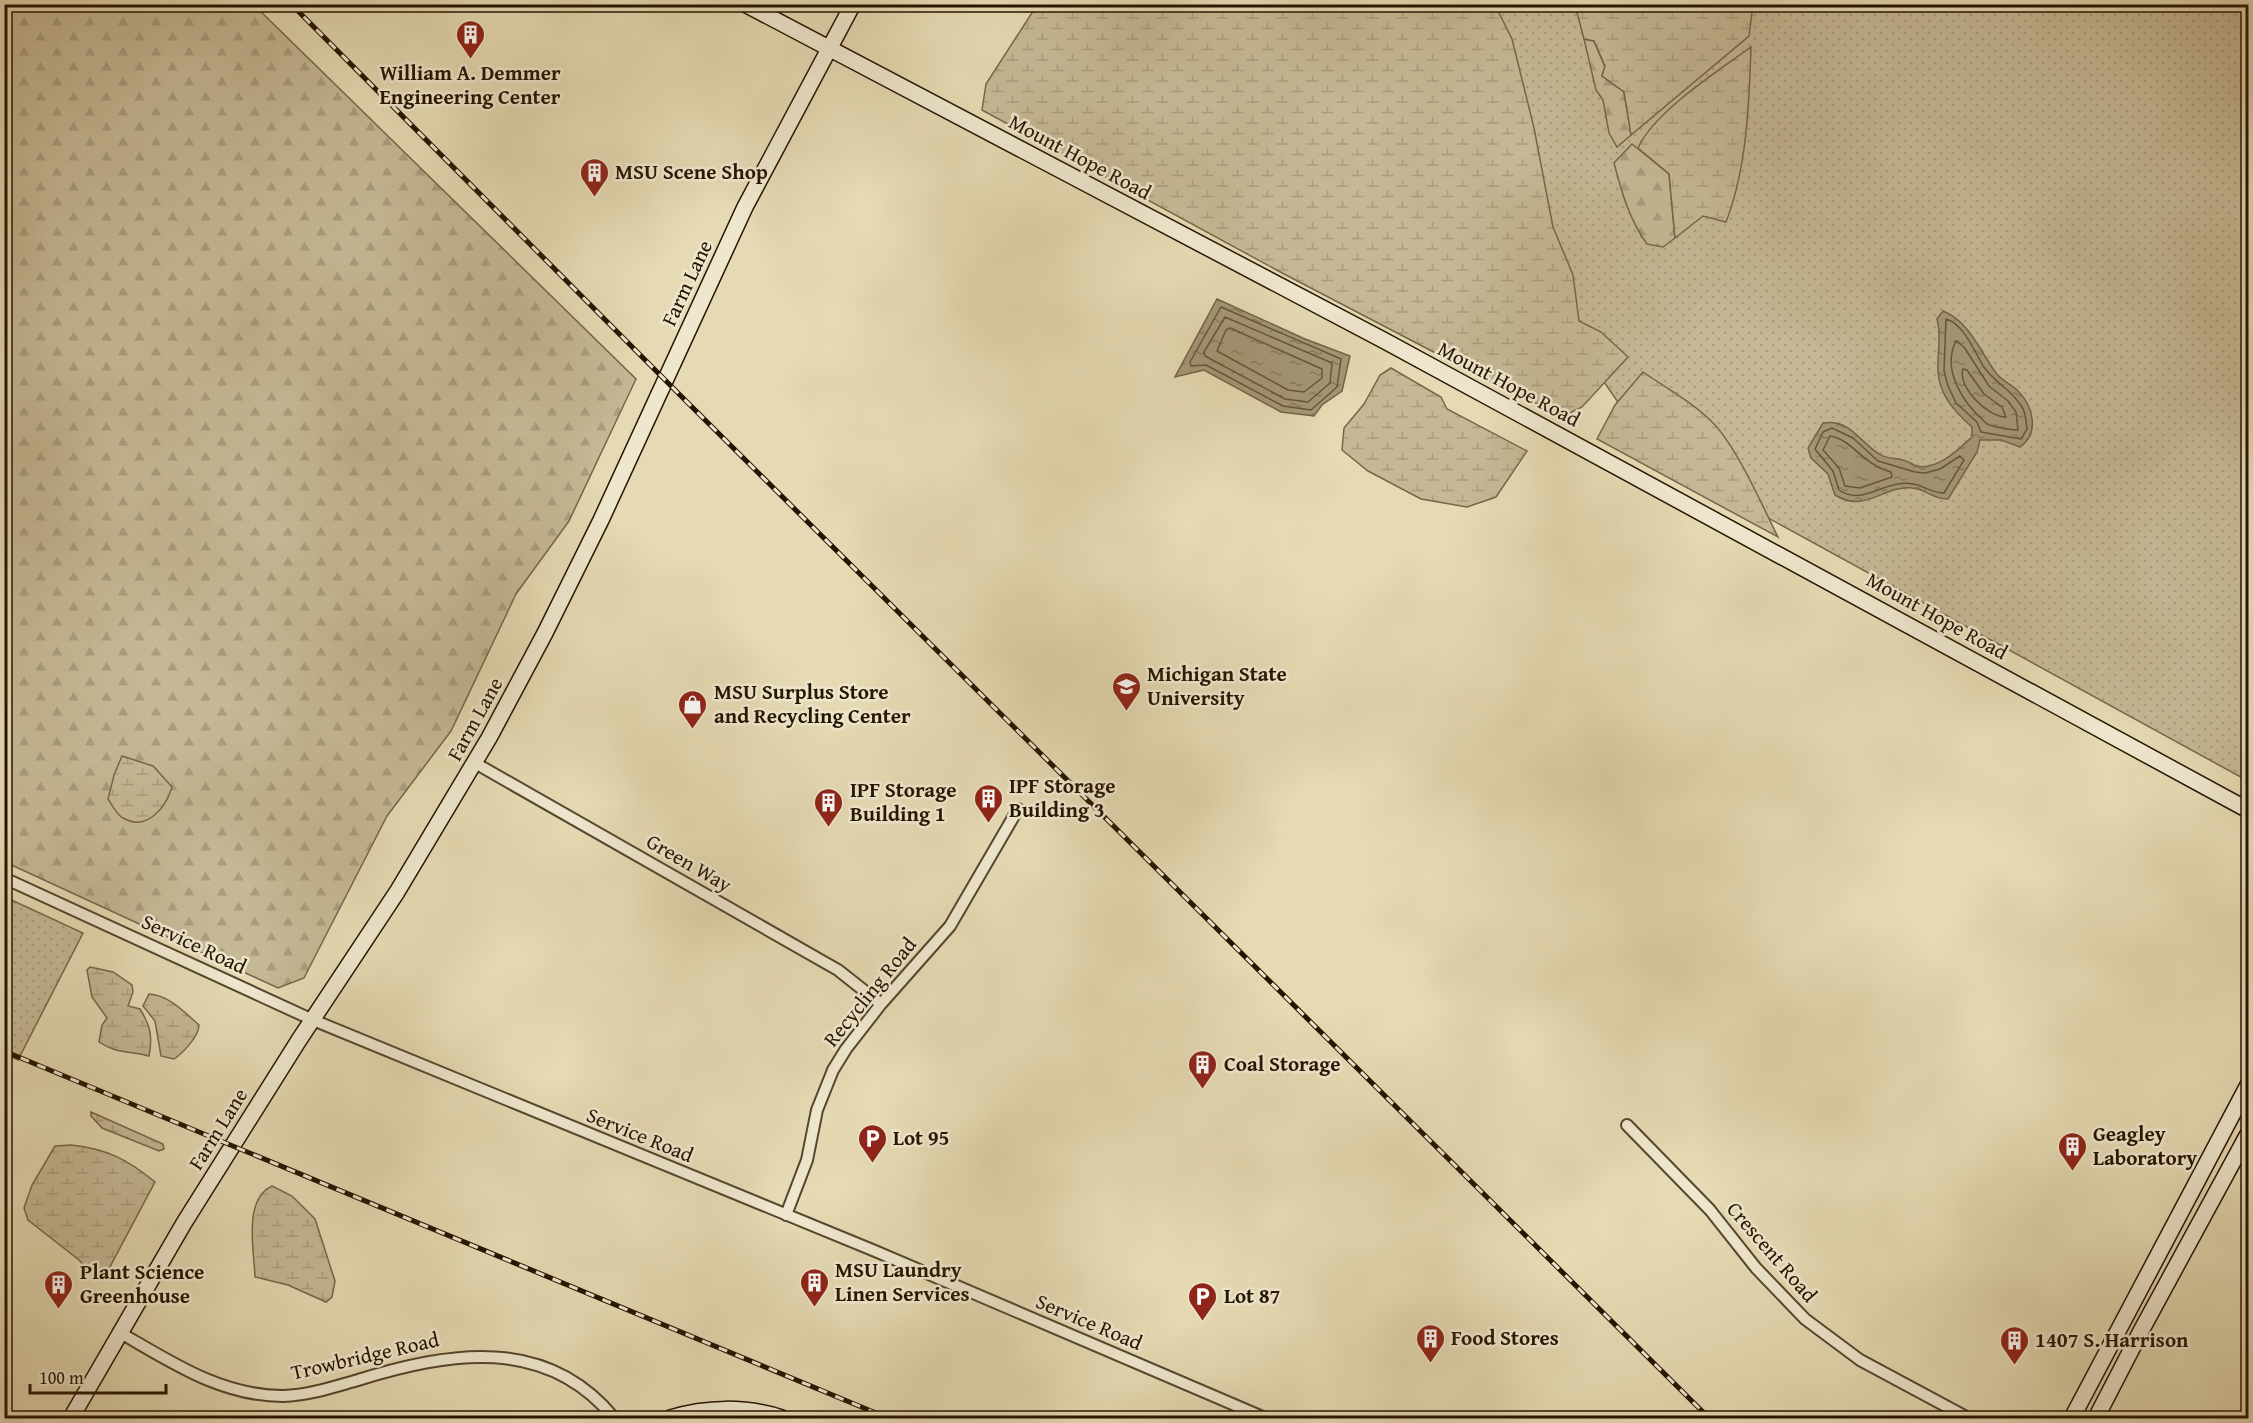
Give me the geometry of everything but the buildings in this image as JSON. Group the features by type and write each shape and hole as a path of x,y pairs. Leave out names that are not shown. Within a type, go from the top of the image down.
{"street":[{"name":"Mount Hope Road","path":"745,4 1427,364 2248,810"},
{"name":"Farm Lane","path":"71,1419 119,1332 184,1223 313,1020 398,892 475,763 545,633 601,520 745,207 853,4"},
{"name":"Green Way","path":"475,763 838,970 881,1004"},
{"name":"Recycling Road","path":"786,1215 807,1160 818,1110 829,1080 846,1049 881,1004 950,926 1018,809"},
{"name":"Service Road","path":"4,878 313,1020 786,1215 1265,1419"},
{"path":"2072,1419 2248,1089"},
{"name":"Crescent Road","path":"1627,1125 1710,1210 1756,1268 1805,1319 1860,1360 1968,1419"},
{"path":"2096,1419 2140,1331 2248,1134"},
{"name":"Trowbridge Road","path":"119,1332 214,1383 244,1392 271,1395 327,1390 357,1380 454,1357 487,1356 519,1360 548,1368 574,1382 597,1400 614,1419"},
{"path":"670,1419 720,1409 749,1411 782,1419"}],"green space":[{"path":"1575,4 1753,5 1749,36 1631,135 1624,92 1602,76 1605,66 1594,41 1584,39"},
{"path":"5,5 254,5 636,379 569,521 516,594 451,731 387,816 304,978 278,988 5,862"},
{"path":"1037,5 1495,5 1512,39 1534,128 1553,227 1573,275 1579,321 1601,332 1628,357 1582,407 1566,415 1518,396 1284,274 982,110 986,84"},
{"path":"1454,5 2248,5 2248,781 1655,456 1516,254"},
{"path":"1584,39 1594,41 1605,67 1602,76 1624,92 1631,135 1617,147 1609,133 1603,100 1596,90"},
{"path":"1751,47 1743,158 1726,222 1703,216 1675,238 1669,174 1638,148 1646,134 1672,107"},
{"path":"1632,144 1669,174 1675,238 1663,247 1647,244 1631,215 1620,185 1614,163"},
{"path":"1391,368 1441,397 1447,409 1527,451 1496,497 1467,507 1421,499 1368,471 1342,450 1344,428 1364,404 1380,375"},
{"path":"1643,372 1698,409 1723,434 1749,478 1778,537 1597,439 1615,405"},
{"path":"122,756 153,766 172,787 160,809 147,820 132,822 123,818 108,799"},
{"path":"5,897 83,933 18,1060 5,1054"},
{"path":"90,967 113,972 132,985 133,992 128,1006 140,1009 146,1020 151,1037 149,1056 118,1050 99,1042 102,1025 107,1018 92,997 87,970"},
{"path":"149,994 170,1001 199,1025 186,1049 174,1059 161,1056 155,1021 143,1006"},
{"path":"91,1112 163,1144 164,1149 159,1151 102,1128 91,1116"},
{"path":"71,1145 95,1149 116,1156 155,1182 103,1280 95,1277 79,1260 28,1220 24,1208 32,1185 55,1146"},
{"path":"272,1186 292,1196 315,1219 335,1281 332,1297 326,1302 288,1285 255,1277 252,1240 254,1213 263,1193"}],"water":[{"path":"1217,299 1305,339 1350,356 1342,391 1322,405 1314,416 1281,412 1204,370 1175,377"},
{"path":"1943,311 1967,329 1996,373 2023,397 2032,419 2032,427 2026,441 2020,447 2001,440 1980,440 1977,452 1948,499 1938,498 1912,488 1892,490 1856,502 1835,495 1828,474 1811,458 1808,448 1823,423 1841,424 1881,455 1924,467 1939,462 1954,453 1972,437 1972,427 1949,402 1939,380 1937,319"}],"railway":[{"path":"291,4 684,399 1709,1418"},
{"path":"4,1051 888,1418"}],"place":[{"name":"William A. Demmer Engineering Center","path":"470,60"},
{"name":"MSU Scene Shop","path":"594,198"},
{"name":"Michigan State University","path":"1126,712"},
{"name":"MSU Surplus Store and Recycling Center","path":"693,730"},
{"name":"IPF Storage Building 3","path":"988,824"},
{"name":"IPF Storage Building 1","path":"829,828"},
{"name":"Coal Storage","path":"1203,1090"},
{"name":"Lot 95","path":"872,1164"},
{"name":"Geagley Laboratory","path":"2072,1172"},
{"name":"MSU Laundry Linen Services","path":"814,1308"},
{"name":"Plant Science Greenhouse","path":"59,1310"},
{"name":"Lot 87","path":"1203,1322"},
{"name":"Food Stores","path":"1430,1364"},
{"name":"1407 S. Harrison","path":"2014,1366"}]}
